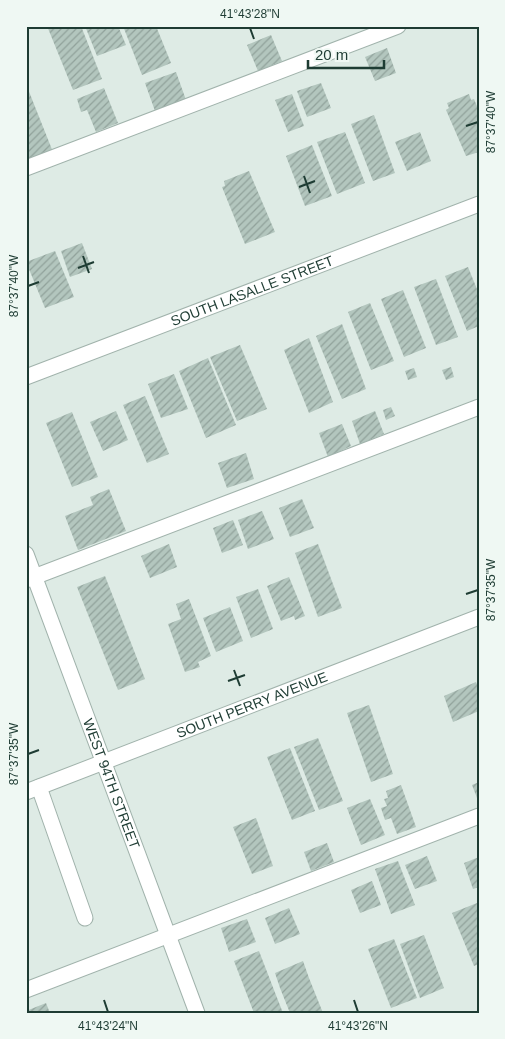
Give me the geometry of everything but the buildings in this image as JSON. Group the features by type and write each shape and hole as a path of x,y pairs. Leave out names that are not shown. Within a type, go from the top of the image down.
{"street":[{"path":"26,168 398,26"},
{"name":"SOUTH LASALLE STREET","path":"26,377 479,204"},
{"path":"30,578 479,407"},
{"name":"WEST 94TH STREET","path":"26,554 30,578 105,762 197,1013"},
{"name":"SOUTH PERRY AVENUE","path":"33,789 479,617"},
{"path":"33,789 85,918"},
{"path":"26,990 479,816"}]}
